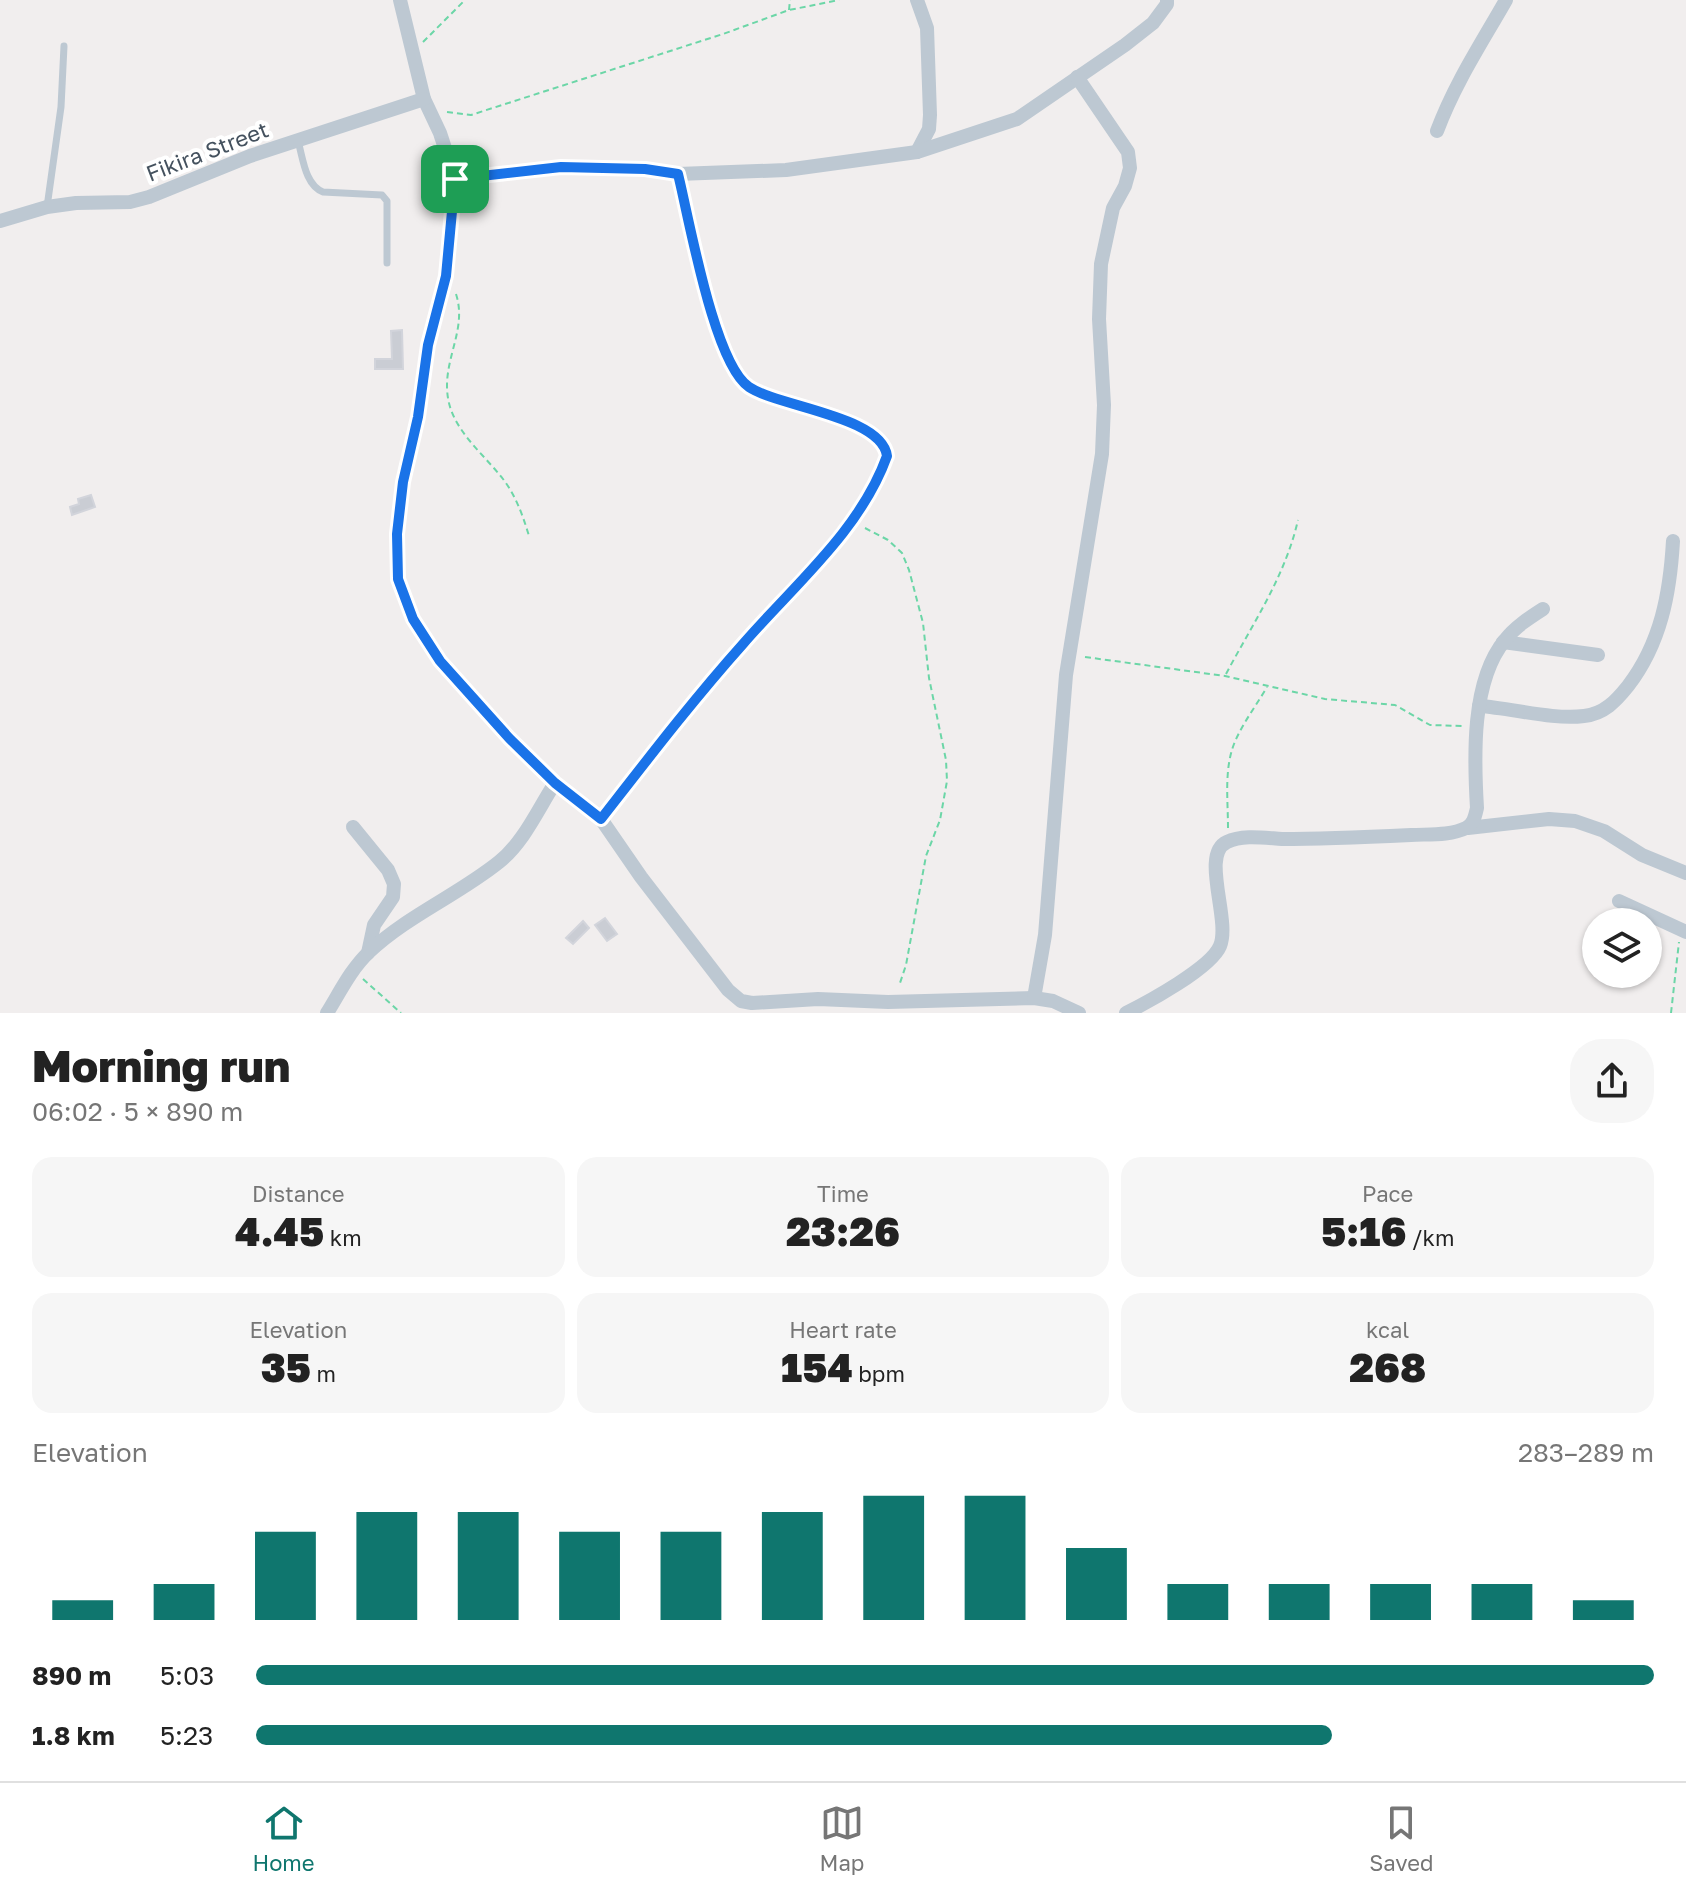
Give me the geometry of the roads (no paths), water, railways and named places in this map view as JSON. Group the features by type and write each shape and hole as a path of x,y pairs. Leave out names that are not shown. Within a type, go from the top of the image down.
{"street":[{"path":"400,0 424,99 440,133 455,179 446,276 428,345 418,417 403,482 397,534 398,579 413,619 440,661 509,738 555,783 601,819 717,976 745,1006 765,1013"},
{"path":"917,0 927,28 930,115 929,129 917,152"},
{"path":"455,179 561,167 645,169 678,174 786,170 917,152 1017,119 1153,23 1167,0"},
{"path":"1437,131 1470,58 1506,0"},
{"path":"1034,998 1045,935 1069,656 1099,481 1104,426 1099,319 1101,264 1113,208 1125,186 1130,168 1128,152 1077,77"},
{"name":"Fikira Street","path":"0,221 47,207 130,202 149,197 235,161 424,99"},
{"path":"601,819 714,676 835,542 881,474 887,456 881,441 860,427 769,397 748,386 735,373 716,324 678,174"},
{"path":"1479,706 1564,717 1600,712 1616,701 1652,649 1667,598 1673,541"},
{"path":"1468,828 1475,819 1477,808 1477,725 1489,669 1503,642 1521,623 1543,609"},
{"path":"1503,642 1598,655"},
{"path":"327,1013 368,953 395,931 500,862 515,847 555,783"},
{"path":"1126,1013 1206,964 1219,948 1222,935 1215,864 1218,849 1228,841 1443,833 1549,819 1575,821 1604,831 1642,855 1686,873"},
{"path":"353,827 388,870 394,884 393,897 374,925 368,953"},
{"path":"1619,901 1684,931"},
{"path":"745,1006 818,999 887,1008 1034,998 1053,1001 1079,1013"}],"lane":[{"path":"47,207 61,107 64,46"},
{"path":"298,141 308,178 315,189 382,195 387,201 387,263"}]}
